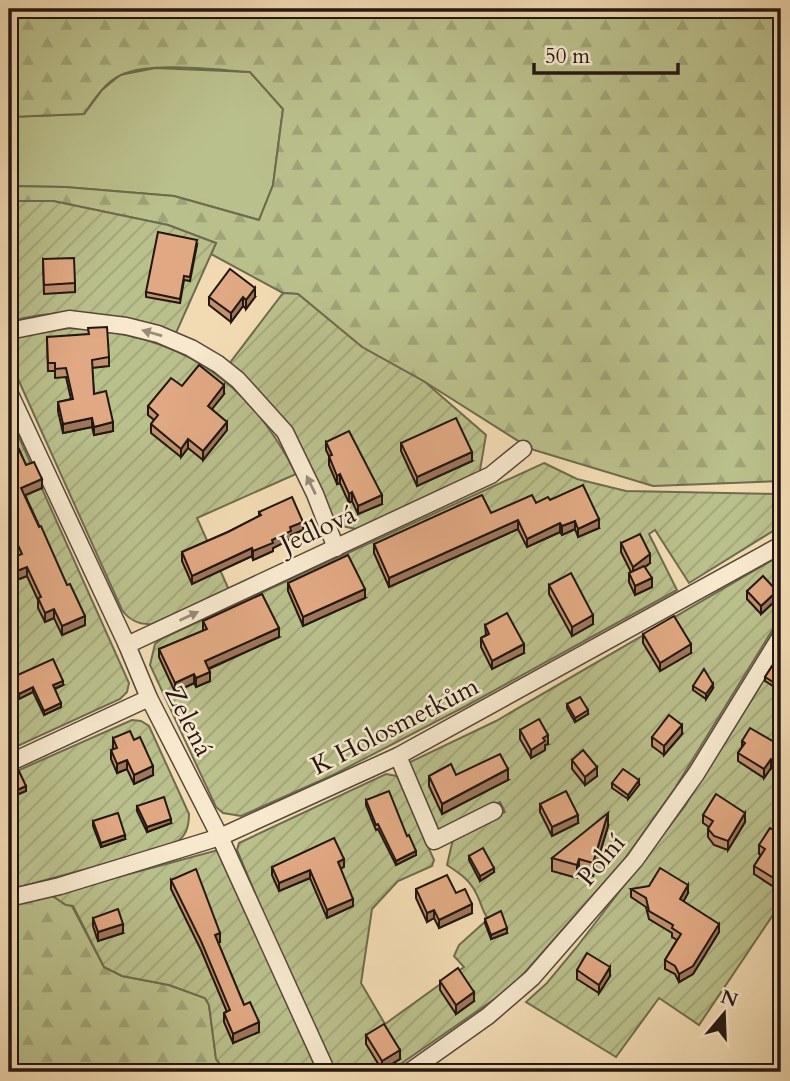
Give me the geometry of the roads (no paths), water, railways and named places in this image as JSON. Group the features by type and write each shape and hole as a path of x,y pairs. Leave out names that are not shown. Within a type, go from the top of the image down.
{"street":[{"path":"9,331 18,327 69,319 126,326 169,338 218,365 238,380 285,432 315,494 335,548"},
{"name":"Zelená","path":"9,392 149,698 220,837 327,1072"},
{"name":"Jedlová","path":"127,645 491,475 523,449"},
{"name":"K Holosmetkům","path":"9,898 60,886 220,837 398,755 781,545"},
{"name":"Polní","path":"409,1072 488,1016 532,978 635,860 696,774 781,636"},
{"path":"9,763 149,698"},
{"path":"398,755 434,841 494,811"}]}
